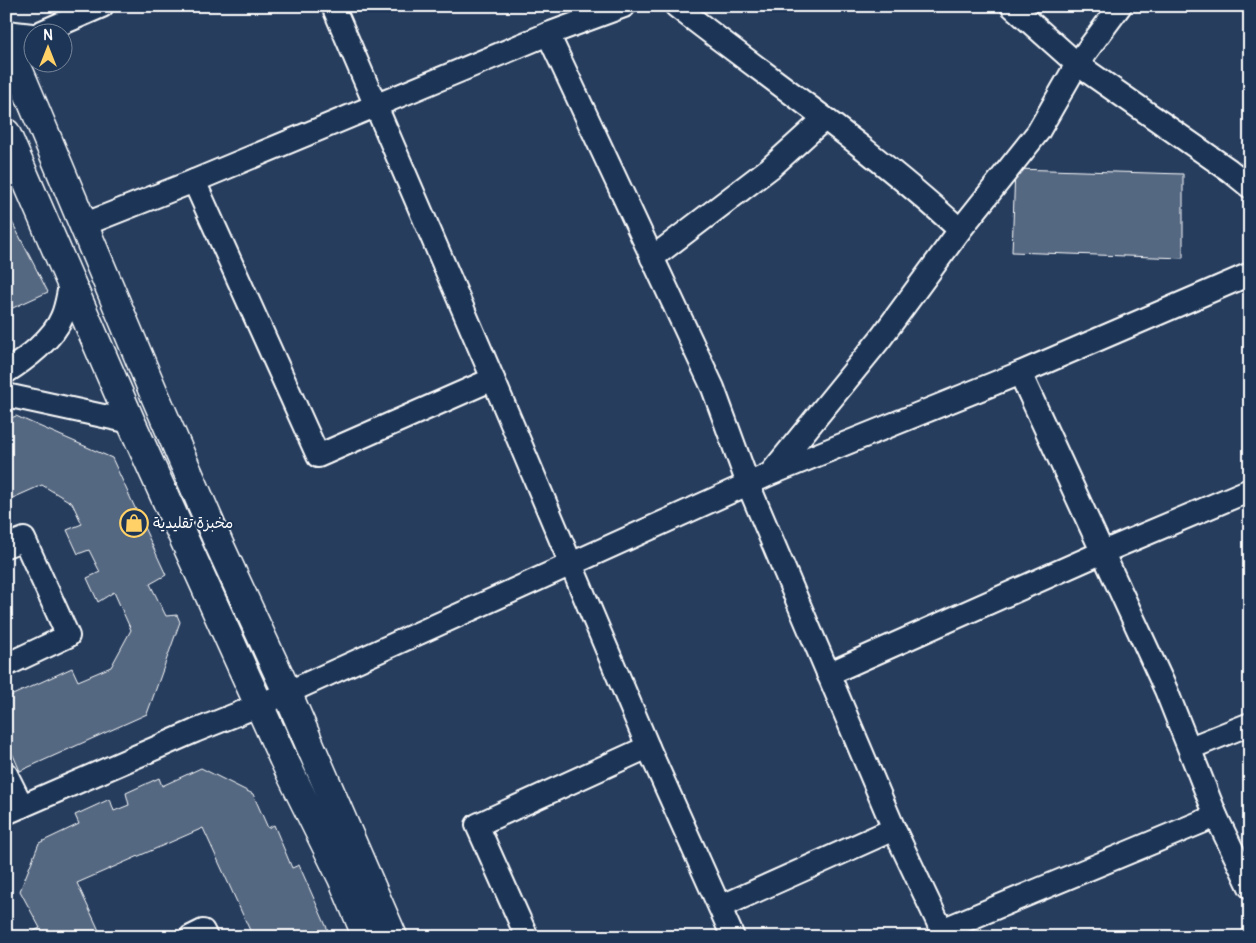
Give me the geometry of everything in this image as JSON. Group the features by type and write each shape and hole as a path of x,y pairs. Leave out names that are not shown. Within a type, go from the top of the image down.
{"main road":[{"path":"18,47 82,225 219,544 287,692 393,937"},
{"path":"6,133 131,422 283,758 342,878 367,937"}],"street":[{"path":"65,22 102,6"},
{"path":"333,6 648,747 734,937"},
{"path":"82,225 194,181 548,34 624,6"},
{"path":"676,6 928,201 960,230"},
{"path":"1012,6 1077,64 1229,170 1250,187"},
{"path":"770,474 880,339 960,230 1038,132 1077,64 1120,6"},
{"path":"6,32 18,47"},
{"path":"548,34 712,388 748,484 828,674 894,829 943,933 1216,816"},
{"path":"652,258 770,168 824,119"},
{"path":"194,181 318,456 493,380"},
{"path":"6,774 14,810 195,731 260,705 770,474 1020,373 1250,274"},
{"path":"6,372 21,363 43,344 62,318 71,282"},
{"path":"1020,373 1166,690 1216,816 1250,887"},
{"path":"6,395 131,422"},
{"path":"828,674 1103,552 1250,490"},
{"path":"6,546 24,539 68,636 6,665"},
{"path":"1190,748 1250,724"},
{"path":"527,937 477,825 648,747"},
{"path":"720,907 894,829"},
{"path":"191,937 203,931 206,937"}],"building":[{"path":"1015,169 1183,174 1183,258 1012,252"},
{"path":"9,216 48,292 6,311 6,217"},
{"path":"16,416 112,458 166,575 150,584 166,616 177,615 180,622 147,714 20,771 6,739 6,698 72,668 78,681 111,667 131,630 114,592 98,602 87,578 100,572 89,550 78,554 67,530 82,524 72,503 42,485 6,501 6,420"},
{"path":"201,768 253,794 268,828 274,825 292,868 299,865 331,937 253,937 203,828 77,883 102,937 34,937 32,932 40,928 20,891 39,843 79,824 75,815 110,799 114,811 129,805 126,793 159,778 162,786"}],"place":[{"name":"مخبزة تقليدية","path":"134,523"}]}
